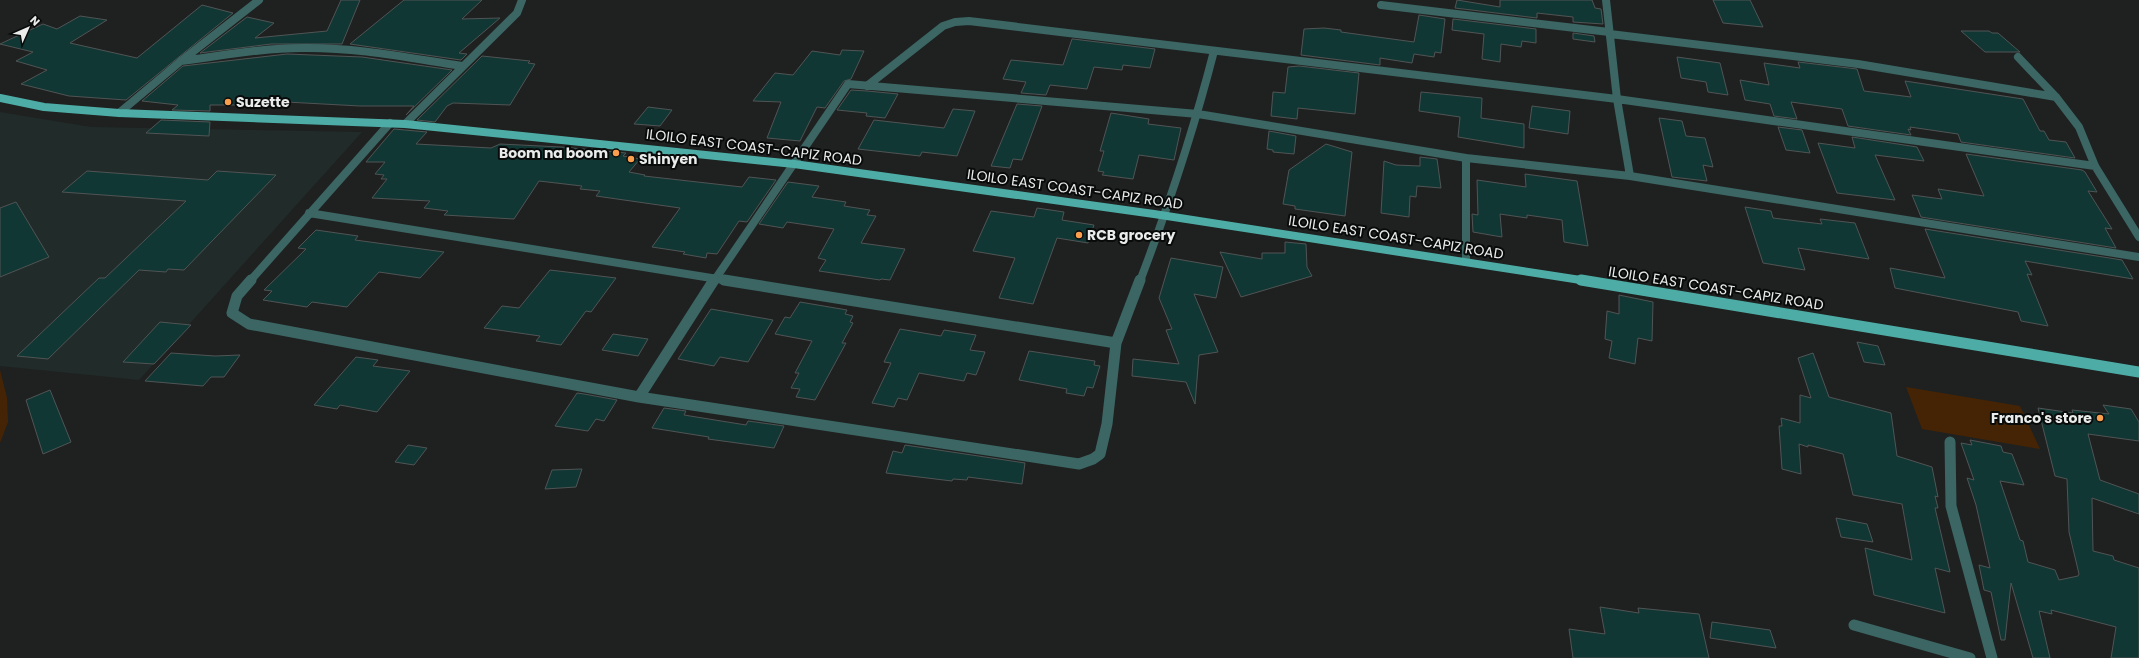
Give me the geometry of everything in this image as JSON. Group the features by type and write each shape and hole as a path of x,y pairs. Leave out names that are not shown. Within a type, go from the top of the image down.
{"main road":[{"name":"ILOILO EAST COAST-CAPIZ ROAD","path":"0,98 44,107 119,113 405,124 794,164 1165,216 1466,261 2139,372"}],"street":[{"path":"119,113 181,61 259,0"},
{"path":"405,124 517,13 522,0"},
{"path":"1606,0 1617,99 1630,176"},
{"path":"1382,5 1858,64 2056,96"},
{"path":"867,86 943,26 955,22 969,21 1617,99 2094,166"},
{"path":"181,61 273,50 319,48 366,51 462,66"},
{"path":"390,124 309,213 237,296 232,313 249,324 639,397 1079,464 1093,459 1100,454 1107,424 1116,343 1165,216 1198,114 1214,51"},
{"path":"2018,57 2056,96 2079,127 2094,166 2139,237"},
{"path":"639,397 715,279 848,84 1198,114 1466,158 1630,176 2139,258"},
{"path":"1466,158 1466,261"},
{"path":"309,213 1116,343"},
{"path":"1950,442 1951,506 1992,658"},
{"path":"1854,625 1970,658"}],"shaded area":[{"path":"0,112 91,127 362,132 139,380 0,366"},
{"path":"0,370 7,398 8,422 0,443"},
{"path":"1906,387 2020,406 2040,449 1922,429"}],"building":[{"path":"341,0 360,0 342,44 271,44 200,53 247,17 274,23 255,38 327,31"},
{"path":"404,0 482,0 462,19 500,18 459,53 467,54 461,60 350,44"},
{"path":"1457,0 1500,7 1500,0 1592,0 1595,8 1601,9 1603,24 1573,22 1573,17 1537,13 1537,18 1455,8"},
{"path":"1713,0 1750,0 1763,27 1723,23"},
{"path":"202,5 233,13 126,100 69,96 21,84 47,70 16,61 33,52 0,44 43,24 57,29 80,16 107,20 70,43 137,58"},
{"path":"1419,15 1445,19 1441,53 1435,52 1434,57 1414,54 1412,63 1380,58 1380,65 1301,55 1304,29 1324,28 1341,30 1341,32 1414,42"},
{"path":"1453,19 1536,29 1536,43 1522,41 1521,47 1501,44 1500,62 1482,59 1484,34 1452,30"},
{"path":"1961,31 1989,31 1992,33 1998,33 2020,52 1985,52"},
{"path":"1573,33 1594,36 1595,42 1573,39"},
{"path":"1072,39 1155,49 1150,68 1123,65 1122,70 1094,67 1087,89 1050,85 1046,95 1021,93 1026,82 1003,79 1011,60 1063,65"},
{"path":"842,50 864,51 851,79 844,81 825,108 817,107 800,141 767,138 781,102 753,101 775,73 793,75 812,51 840,55"},
{"path":"287,54 362,57 452,70 406,115 414,106 360,106 249,100 244,105 210,105 210,111 172,110 178,105 142,101 183,66"},
{"path":"482,56 530,61 528,63 535,64 510,105 453,103 447,106 435,122 417,120"},
{"path":"1677,57 1720,63 1728,95 1708,92 1706,82 1681,78"},
{"path":"1798,62 1857,69 1864,91 1911,97 1905,81 2023,99 2040,131 2044,131 2049,140 2066,142 2075,158 1961,142 1958,134 1910,127 1911,130 1908,129 1911,135 1848,126 1842,109 1791,102 1797,119 1774,116 1770,104 1745,100 1740,80 1769,85 1764,63 1800,68"},
{"path":"1299,66 1359,73 1355,114 1298,108 1297,119 1271,116 1273,92 1285,93 1288,67"},
{"path":"851,90 898,94 885,118 866,116 867,113 837,110"},
{"path":"1421,92 1482,98 1481,118 1524,124 1524,148 1458,137 1460,117 1419,111"},
{"path":"1017,104 1042,106 1022,160 1013,159 1010,168 991,166"},
{"path":"1532,106 1570,111 1568,134 1529,128"},
{"path":"648,107 672,110 660,126 634,124"},
{"path":"953,109 975,111 957,156 922,152 920,156 858,149 874,120 944,128"},
{"path":"1111,113 1149,119 1148,124 1181,128 1174,160 1139,155 1133,179 1102,175 1104,172 1098,171 1104,151 1100,151"},
{"path":"1659,118 1682,121 1686,136 1705,138 1713,167 1703,165 1707,181 1672,177"},
{"path":"161,120 210,122 209,136 146,133"},
{"path":"1778,127 1802,130 1810,153 1786,150"},
{"path":"394,129 427,132 416,144 491,148 500,144 561,147 626,153 623,156 640,159 629,172 645,175 644,176 742,187 749,177 776,180 747,222 739,221 717,254 707,253 706,258 683,254 685,252 652,247 680,208 596,196 600,191 580,189 582,186 539,181 514,219 444,215 448,211 424,208 430,201 372,198 387,179 381,179 384,175 375,174 385,162 366,162"},
{"path":"1269,131 1296,136 1294,154 1273,152 1273,150 1267,149"},
{"path":"1852,137 1917,147 1924,161 1875,155 1895,200 1837,193 1818,143 1855,148"},
{"path":"1326,144 1352,152 1345,216 1295,209 1295,206 1283,204 1289,170"},
{"path":"1966,154 2082,170 2085,172 2097,192 2088,191 2112,229 2105,228 2116,248 1921,217 1912,195 1942,199 1938,189 1984,196"},
{"path":"1420,157 1437,159 1441,188 1417,186 1416,197 1410,196 1409,217 1381,213 1384,161 1396,165 1420,166"},
{"path":"87,171 208,180 217,171 276,175 184,270 168,269 166,272 139,270 48,359 17,356 99,278 105,278 186,201 62,192"},
{"path":"1525,174 1577,181 1588,246 1564,242 1562,220 1527,215 1527,218 1500,214 1502,237 1473,232 1472,214 1478,215 1477,180 1526,187"},
{"path":"788,182 819,186 812,197 846,202 844,206 870,210 867,215 876,216 861,243 905,249 890,280 880,280 819,271 826,260 818,258 834,229 787,222 783,228 759,224"},
{"path":"16,202 49,257 0,277 0,208"},
{"path":"1745,207 1771,211 1773,218 1822,224 1820,219 1855,223 1869,259 1798,248 1805,270 1763,263"},
{"path":"1037,208 1064,212 1062,220 1094,225 1088,243 1057,238 1033,304 999,298 1015,258 973,251 991,211 1034,217"},
{"path":"1925,229 2122,260 2133,279 2025,261 2032,275 2027,274 2048,326 2021,321 2018,312 1895,288 1890,268 1945,278"},
{"path":"316,230 358,236 355,240 444,252 420,278 379,272 347,307 312,302 307,307 263,300 272,291 264,290 306,249 298,248"},
{"path":"1285,242 1306,244 1307,267 1312,276 1241,297 1220,252 1262,259 1262,253 1285,253"},
{"path":"1171,258 1223,267 1216,298 1194,294 1218,352 1199,355 1195,404 1186,382 1132,376 1133,359 1179,364 1166,330 1172,329 1159,298"},
{"path":"550,270 616,278 591,312 586,311 561,345 536,341 540,336 484,328 502,306 519,308"},
{"path":"1619,295 1653,302 1652,341 1638,338 1635,364 1609,358 1612,341 1605,339 1607,311 1619,314"},
{"path":"800,302 847,310 845,314 853,316 850,322 853,323 842,343 846,343 815,400 796,397 800,389 791,388 799,373 795,373 812,341 775,334 785,317 790,318"},
{"path":"711,309 773,320 748,362 720,357 714,366 678,359"},
{"path":"160,322 191,325 154,364 123,362"},
{"path":"900,329 941,336 944,330 976,335 970,350 985,352 976,375 967,373 964,381 919,373 907,400 898,398 894,407 872,403 891,363 884,362"},
{"path":"613,334 648,339 638,356 602,350"},
{"path":"1857,342 1878,346 1885,365 1864,362"},
{"path":"1029,351 1095,361 1094,365 1100,366 1093,388 1087,387 1084,396 1066,393 1067,389 1019,380"},
{"path":"171,353 215,356 240,355 224,377 211,377 203,386 145,381"},
{"path":"1813,353 1829,397 1891,413 1897,456 1932,467 1938,497 1935,496 1938,508 1935,508 1950,572 1935,568 1945,613 1874,595 1865,548 1912,560 1902,504 1853,495 1843,454 1799,444 1801,474 1782,469 1779,426 1782,426 1781,418 1800,423 1800,395 1811,398 1798,358"},
{"path":"356,357 378,360 373,366 410,371 377,412 340,405 337,409 314,405"},
{"path":"50,390 71,442 43,454 26,400"},
{"path":"577,393 617,400 604,421 596,419 588,431 555,426"},
{"path":"2103,405 2131,409 2139,422 2139,441 2088,434 2100,480 2139,494 2139,514 2092,498 2093,551 2113,556 2114,560 2139,568 2139,658 2111,658 2116,627 2051,610 2052,614 2039,611 2050,658 2033,658 2011,583 2005,640 2001,640 1991,592 1984,590 1979,565 1990,568 1976,505 1967,478 1974,480 1961,443 1972,445 1970,440 2001,446 2003,452 2012,454 2024,485 2000,481 2020,540 2023,541 2028,562 2055,570 2059,580 2078,576 2079,574 2069,532 2067,479 2055,476 2038,408 2073,413 2072,410 2109,414"},
{"path":"664,408 686,411 684,415 746,425 748,421 784,426 774,448 708,439 709,437 652,428"},
{"path":"408,445 427,448 414,465 395,462"},
{"path":"905,445 1025,463 1022,484 968,477 967,480 953,479 952,481 886,473 893,451 902,453"},
{"path":"582,469 576,487 545,489 552,470"},
{"path":"1836,518 1867,524 1873,542 1841,537"},
{"path":"1600,607 1639,613 1638,608 1699,614 1709,658 1573,658 1569,629 1605,634"},
{"path":"1712,622 1770,630 1776,648 1710,638"}],"place":[{"name":"Suzette","path":"228,102"},
{"name":"Boom na boom","path":"616,153"},
{"name":"Shinyen","path":"631,159"},
{"name":"RCB grocery","path":"1079,235"},
{"name":"Franco's store","path":"2100,418"}]}
